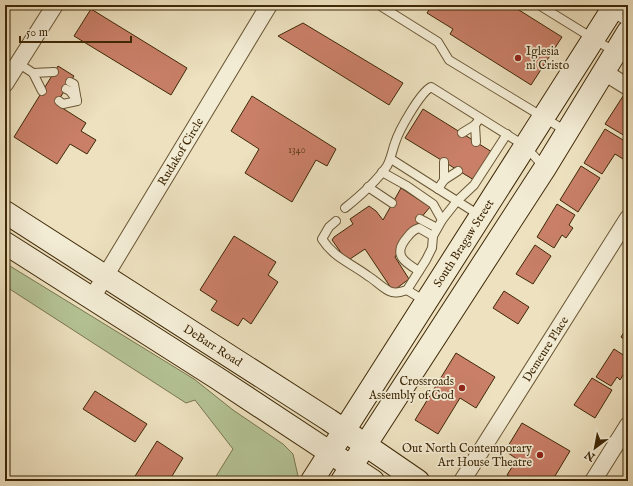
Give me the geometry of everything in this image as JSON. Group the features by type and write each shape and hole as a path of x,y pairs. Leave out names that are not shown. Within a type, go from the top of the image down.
{"main road":[{"name":"South Bragaw Street","path":"312,481 480,216 613,11"},
{"path":"347,474 545,168 628,32"},
{"name":"DeBarr Road","path":"5,212 344,430 418,481"},
{"name":"DeBarr Road","path":"5,244 217,378 330,453 347,474 373,481"}],"street":[{"path":"5,84 55,5"},
{"name":"Rudakof Circle","path":"92,298 269,5"},
{"path":"604,72 628,87"},
{"name":"Demeure Place","path":"462,481 628,218"},
{"path":"592,481 628,425"}],"lane":[{"path":"379,5 438,42 449,60 566,132"},
{"path":"539,5 615,52"},
{"path":"18,63 33,73 44,88"},
{"path":"33,73 52,75"},
{"path":"74,84 78,101 66,99 64,92 74,84"},
{"path":"345,208 382,172 390,159 394,144 401,129 420,98 427,89 431,87 526,146 545,168"},
{"path":"462,133 475,125 480,118"},
{"path":"475,125 476,142"},
{"path":"336,221 329,227 322,239 328,248 336,255 368,275 388,291 397,293 407,290 432,248 433,236 442,220 457,201 474,186 507,134"},
{"path":"390,159 480,216"},
{"path":"444,162 444,180"},
{"path":"438,189 444,180 458,171"},
{"path":"382,172 407,186 432,204 442,220"},
{"path":"368,187 392,202"},
{"path":"420,219 438,228"},
{"path":"419,271 403,260 400,254 400,248 413,230 419,228 433,236"},
{"path":"407,290 426,302"}],"green space":[{"path":"5,263 194,379 233,410 283,444 293,454 298,476 297,481 213,481 233,449 195,400 186,403 5,286"}],"building":[{"name":"Iglesia ni Cristo","path":"432,5 460,5 465,8 467,5 511,5 562,37 531,85 450,34 453,29 427,13"},
{"path":"91,9 187,68 171,95 74,36"},
{"path":"303,23 403,83 389,105 278,36"},
{"path":"58,66 74,76 56,104 86,123 81,131 96,140 87,154 70,144 57,164 14,137"},
{"path":"627,90 628,131 625,136 605,124"},
{"path":"252,96 336,149 327,166 316,160 292,202 245,173 259,149 231,131"},
{"path":"423,109 492,152 474,180 405,138"},
{"path":"605,129 628,143 628,162 615,154 602,174 584,163"},
{"path":"581,166 600,178 578,212 560,200"},
{"path":"401,188 430,207 420,219 411,236 406,240 395,257 409,279 393,291 365,249 347,261 332,240 353,224 350,219 369,206 376,211 383,220"},
{"path":"557,204 575,215 569,225 573,228 566,238 562,235 554,248 537,237"},
{"path":"234,236 276,262 268,275 278,282 251,324 243,318 238,326 211,310 217,301 200,290"},
{"path":"535,245 551,256 533,284 516,274"},
{"path":"504,291 529,307 518,324 493,308"},
{"path":"628,326 628,342 621,337"},
{"path":"614,349 628,358 628,367 620,380 617,377 611,386 596,377"},
{"name":"Crossroads Assembly of God","path":"456,353 495,377 476,408 460,398 438,434 415,420"},
{"path":"592,378 612,390 595,418 574,405"},
{"path":"95,391 147,424 135,442 83,409"},
{"name":"Out North Contemporary Art House Theatre","path":"522,423 570,451 552,481 511,481 513,478 507,475 517,459 505,451"},
{"path":"157,441 183,458 169,481 132,481"}],"place":[{"name":"Iglesia ni Cristo","path":"518,58"},
{"name":"Crossroads Assembly of God","path":"462,388"},
{"name":"Out North Contemporary Art House Theatre","path":"540,455"}]}
